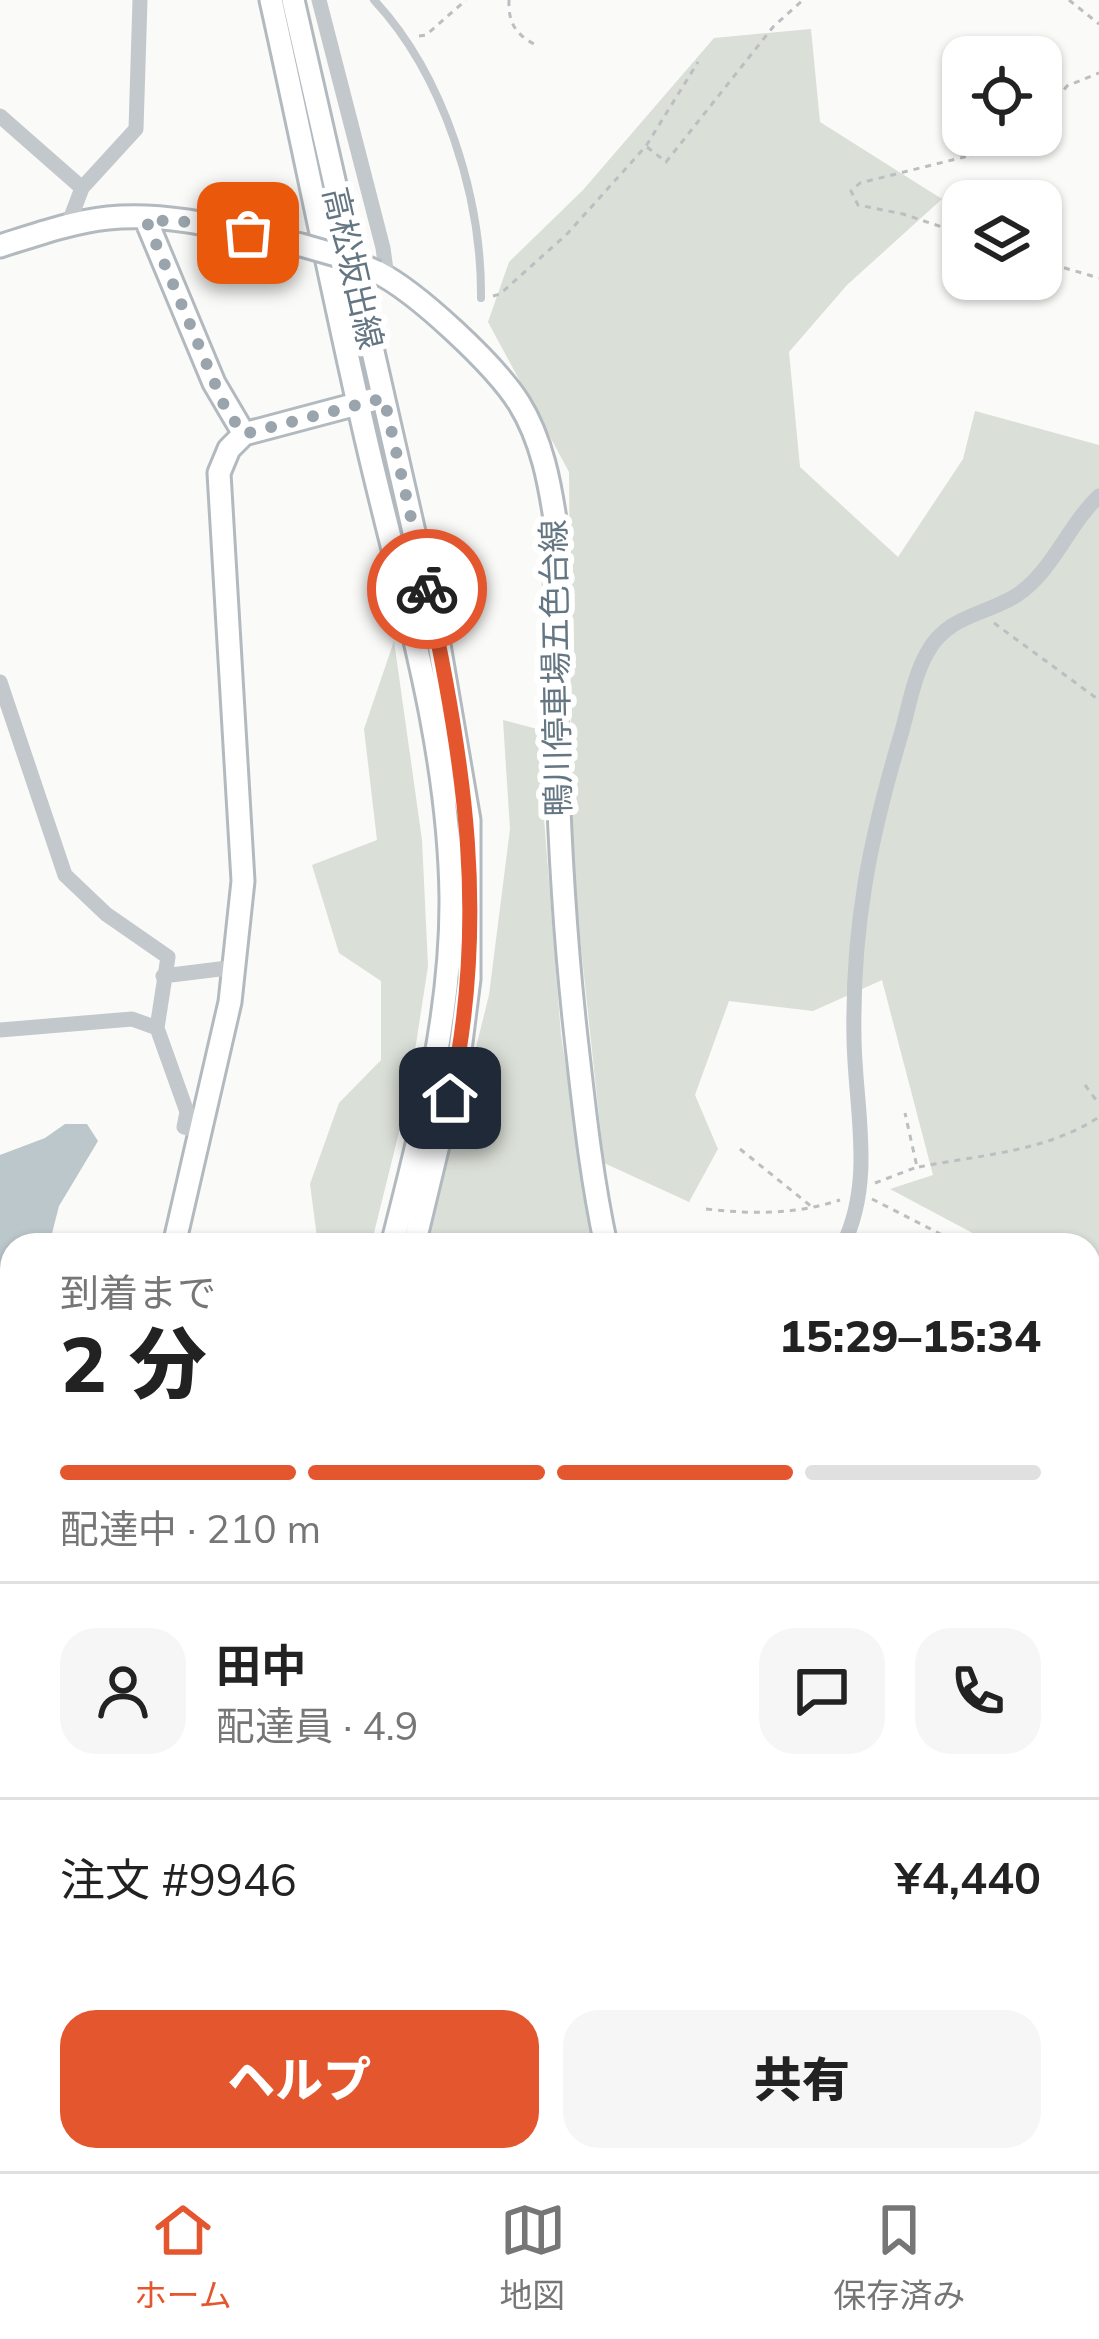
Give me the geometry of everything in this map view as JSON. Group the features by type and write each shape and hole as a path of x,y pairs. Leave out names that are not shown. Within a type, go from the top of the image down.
{"main road":[{"name":"高松坂出線","path":"271,0 438,746 448,828 450,920 437,1053 395,1233"},
{"name":"高松坂出線","path":"293,0 458,740 470,841 469,979 459,1058 417,1233"},
{"name":"鴨川停車場五色台線","path":"0,246 112,218 188,222 343,256 382,275 434,313 518,401 537,440 556,526 558,836 589,1153 604,1233"},
{"path":"146,220 226,410 244,434"},
{"path":"177,1233 236,967 243,881 218,484 223,460 244,434 384,398"}],"street":[{"path":"68,226 82,188 136,129 140,0"},
{"path":"319,0 383,248 382,275"},
{"path":"0,116 82,188"},
{"path":"849,1233 856,1219 863,1152 856,1113 857,916 865,866 927,651 947,629 1016,596 1033,581 1099,496"},
{"path":"0,682 65,875 106,914 168,957 157,1028 187,1112 184,1127 201,1131"},
{"path":"164,976 236,967"},
{"path":"0,1030 132,1019 157,1028"}],"lane":[{"path":"374,0 405,38 454,143 476,228 481,298"}],"path":[{"path":"405,38 426,35 466,0"},
{"path":"509,0 508,16 519,37 536,45"},
{"path":"646,146 666,162 773,28 803,0"},
{"path":"1069,0 1099,24"},
{"path":"481,298 500,294 568,233 646,146 698,62"},
{"path":"1062,91 1099,73"},
{"path":"942,227 858,205 850,191 860,183 968,156"},
{"path":"1062,267 1099,278"},
{"path":"978,611 1099,700"},
{"path":"1085,1085 1099,1104"},
{"path":"905,1113 917,1167"},
{"path":"706,1209 763,1215 814,1208 917,1167 1016,1150 1099,1117"},
{"path":"740,1149 814,1208"},
{"path":"860,1192 939,1233"}],"shaded area":[{"path":"811,29 820,122 942,199 847,285 789,352 800,467 898,557 963,459 975,411 1099,445 1099,1233 972,1233 890,1189 933,1175 882,980 813,1011 729,1001 695,1095 718,1149 689,1202 604,1163 572,863 569,472 488,322 509,262 583,190 714,38"},
{"path":"394,641 422,840 428,966 408,1096 374,1233 316,1233 310,1184 339,1103 381,1060 381,981 339,953 312,865 377,840 364,729"},
{"path":"503,720 537,729 561,1035 592,1233 430,1233 489,995 510,829"},
{"path":"65,1124 87,1124 98,1141 59,1206 52,1233 0,1233 0,1155 45,1138"}],"way so far":[{"path":"248,233 146,220 226,410 244,434 384,398 427,589"}],"route":[{"path":"427,589 469,820 469,979 450,1098"}]}
